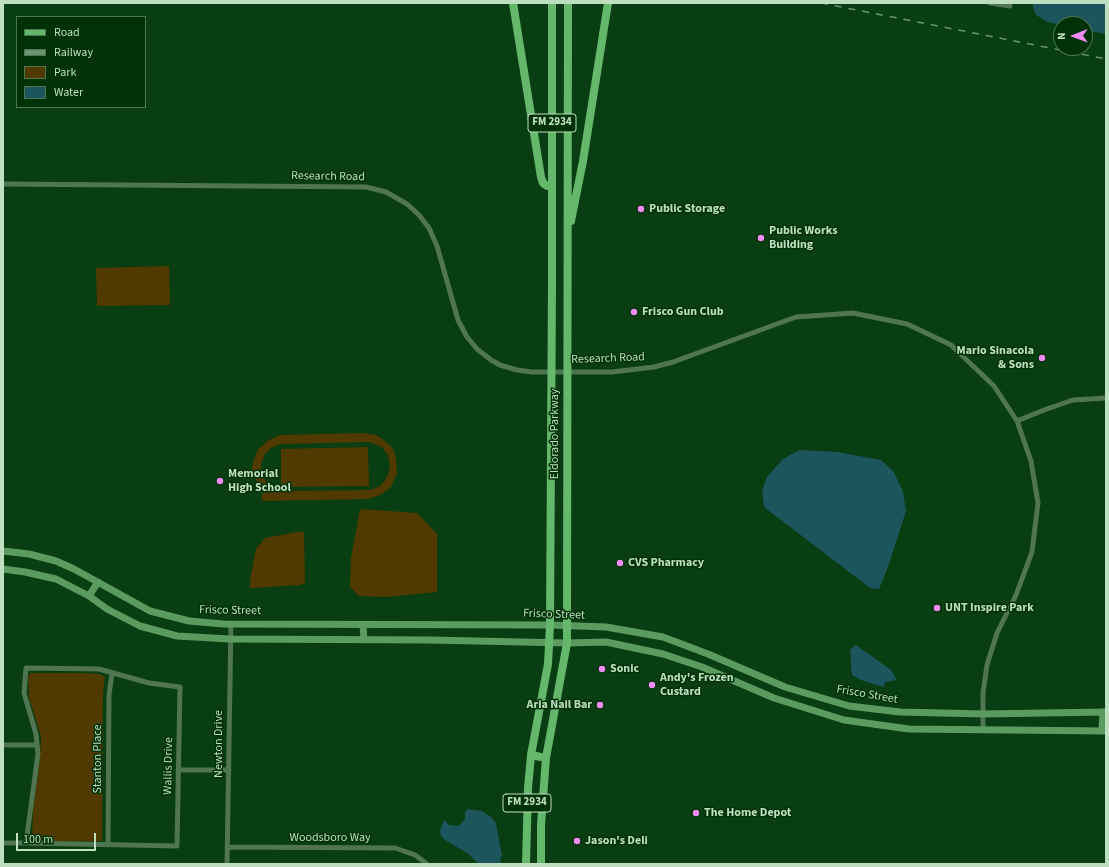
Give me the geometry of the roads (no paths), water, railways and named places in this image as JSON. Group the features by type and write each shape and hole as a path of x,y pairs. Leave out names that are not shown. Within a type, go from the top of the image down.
{"main road":[{"path":"512,3 541,177 546,186 552,186"},
{"name":"Eldorado Parkway","path":"526,864 528,788 531,755 548,664 550,642 552,3"},
{"path":"567,243 583,161 608,3"},
{"name":"Eldorado Parkway","path":"541,864 541,825 546,758 567,643 566,495 568,4"},
{"path":"551,495 566,495"},
{"path":"531,755 546,758"}],"street":[{"path":"990,3 1010,4"},
{"name":"Research Road","path":"3,184 366,187 386,192 407,204 419,215 428,228 437,246 458,320 472,344 491,360 507,368 524,371 612,372 654,367 673,362 796,317 853,313 907,324 951,344 994,386 1017,421 1031,461 1038,503 1032,552 1016,594 997,633 987,665 983,692 983,730"},
{"path":"1017,421 1073,400 1106,398"},
{"name":"Frisco Street","path":"3,551 30,554 56,561 74,568 150,611 190,621 231,623 550,624 606,627 663,637 708,654 785,687 849,706 900,712 982,714 1104,712"},
{"path":"3,569 56,579 89,596 107,609 140,626 177,636 230,639 567,643 606,642 663,654 702,667 774,698 844,720 909,729 1104,731 1104,712"},
{"path":"89,596 98,582"},
{"name":"Newton Drive","path":"228,864 231,623"},
{"path":"364,624 364,640"},
{"path":"26,843 38,754 36,734 24,693 26,668 99,669 112,673"},
{"name":"Wallis Drive","path":"108,845 177,846 180,687 149,683 112,673"},
{"name":"Stanton Place","path":"108,845 109,695 112,673"},
{"path":"844,720 849,706"},
{"path":"3,745 37,745"},
{"path":"178,770 229,770"},
{"path":"3,843 108,845"},
{"name":"Woodsboro Way","path":"228,847 395,848 415,855 428,864"}],"water":[{"path":"1033,3 1106,3 1106,34 1093,32 1093,16 1053,16 1053,23 1036,15 1033,8"},
{"path":"799,450 837,452 881,460 894,472 903,492 906,511 888,567 879,589 870,588 764,507 762,491 767,477 783,459"},
{"path":"856,645 891,670 897,680 885,682 884,687 861,680 852,675 850,650"},
{"path":"468,809 482,811 491,817 496,823 502,856 500,859 500,864 479,864 467,853 441,836 440,831 444,820 449,825 460,825 465,819 465,812"}],"railway":[{"path":"821,3 1106,59"}],"place":[{"name":"Public Storage","path":"641,209"},
{"name":"Public Works Building","path":"761,238"},
{"name":"Frisco Gun Club","path":"634,312"},
{"name":"Mario Sinacola & Sons","path":"1042,358"},
{"name":"Memorial High School","path":"220,481"},
{"name":"CVS Pharmacy","path":"620,563"},
{"name":"UNT Inspire Park","path":"937,608"},
{"name":"Sonic","path":"602,669"},
{"name":"Andy's Frozen Custard","path":"652,685"},
{"name":"Aria Nail Bar","path":"600,705"},
{"name":"The Home Depot","path":"696,813"},
{"name":"Jason's Deli","path":"577,841"}]}
